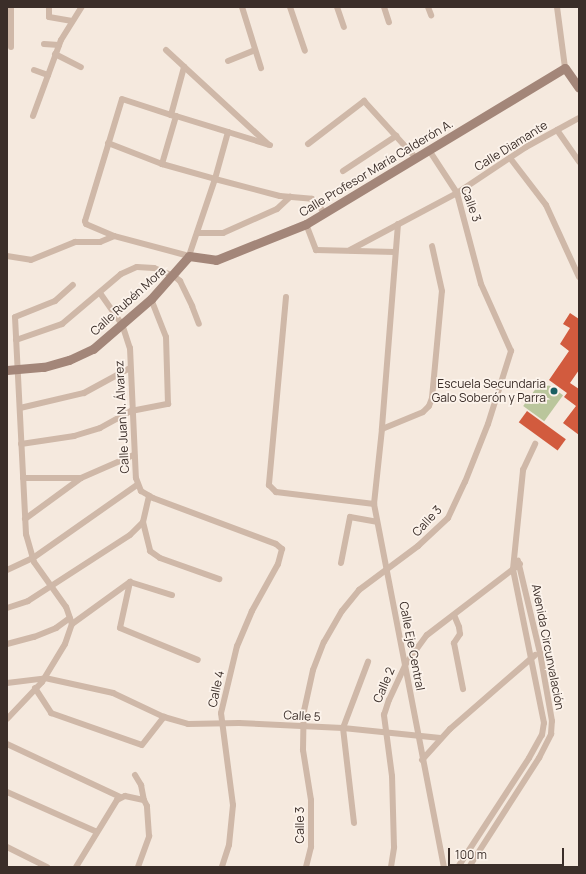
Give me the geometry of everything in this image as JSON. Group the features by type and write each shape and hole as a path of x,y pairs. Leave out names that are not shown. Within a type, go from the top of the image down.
{"street":[{"path":"11,7 11,47"},
{"path":"49,7 49,17 71,21"},
{"path":"33,116 59,45 71,21 82,7"},
{"path":"242,7 261,68"},
{"path":"290,7 305,52"},
{"path":"337,7 344,27"},
{"path":"384,7 389,22"},
{"path":"428,7 431,15"},
{"path":"557,7 565,68 579,88"},
{"path":"44,44 59,45"},
{"path":"166,50 270,145 122,99 85,221 90,226 114,236 190,256 215,180 228,132"},
{"path":"228,61 255,50"},
{"path":"55,54 81,67"},
{"path":"162,164 184,67"},
{"name":"Calle Profesor María Calderón A.","path":"190,256 216,260 306,224 565,68"},
{"path":"34,70 48,75"},
{"path":"308,144 364,101 415,157"},
{"name":"Calle Diamante","path":"350,250 457,193 510,158 579,118"},
{"path":"557,130 579,162"},
{"path":"343,171 396,136"},
{"path":"108,143 162,164 215,180 317,202 324,213"},
{"name":"Calle 3","path":"306,867 311,847 311,800 303,727 313,670 324,642 342,611 359,590 386,568 418,546 448,518 465,482 488,424 510,359 509,344 493,314 481,284 457,193 429,150"},
{"path":"510,158 546,205 579,277"},
{"path":"197,233 223,233 277,209 290,197"},
{"path":"306,224 313,248 316,250 395,252"},
{"name":"Calle Eje Central","path":"398,224 382,429 374,504 422,760 444,867"},
{"path":"7,256 31,260 75,242 100,242 114,236"},
{"path":"382,429 422,412 429,406 432,398 442,291 432,246"},
{"name":"Calle Rubén Mora","path":"7,370 44,367 69,360 93,349 151,299 174,276 190,256"},
{"path":"16,340 62,324 121,274 137,268 154,268 174,276 180,281 199,324"},
{"path":"7,719 45,678 69,636 71,621 66,607 51,587 28,547 25,519 15,317 55,301 73,285"},
{"name":"Calle Juan N. Álvarez","path":"100,293 122,324 130,348 131,411 137,485 149,496 276,544 282,549"},
{"path":"286,297 269,485 276,492 374,504"},
{"path":"21,444 74,436 100,428 131,411 164,406 169,400 166,337 151,299"},
{"path":"20,408 84,393 130,368"},
{"name":"Avenida Circunvalación","path":"458,867 542,735 544,723 532,657 513,569 513,555 523,470 535,444"},
{"path":"25,519 81,478 134,455"},
{"path":"23,478 81,478"},
{"path":"7,570 33,558 137,485"},
{"path":"149,496 143,522 150,551 160,558 219,579"},
{"path":"341,563 350,517 377,522"},
{"path":"7,608 28,601 51,587 130,535 143,522"},
{"name":"Calle 4","path":"222,867 229,846 233,805 221,713 237,646 252,611 283,554 282,549"},
{"name":"Avenida Circunvalación","path":"469,867 539,758 551,734 552,721 540,652 520,564 513,555"},
{"name":"Calle 2","path":"390,867 394,847 392,776 384,732 384,715 405,665 427,635 520,564"},
{"path":"130,582 172,595"},
{"path":"7,644 34,637 71,621 130,582"},
{"path":"130,582 120,628 198,660"},
{"path":"454,615 459,627 459,637 454,643 463,689"},
{"path":"422,760 440,738 532,657 540,652"},
{"path":"354,823 343,728 368,662"},
{"name":"Calle 5","path":"7,683 45,678 113,693 164,717 188,724 343,728 440,738"},
{"path":"35,688 51,713 142,745 164,717"},
{"path":"7,744 120,797 134,796 144,800"},
{"path":"135,776 141,784 144,800 147,806 149,836 138,867"},
{"path":"7,792 97,832"},
{"path":"76,867 120,797"},
{"path":"7,847 48,867"}],"green space":[{"path":"542,380 563,395 544,421 523,406"}],"building":[{"path":"570,313 579,319 579,370 570,383 579,389 579,435 563,423 576,406 564,397 567,393 549,380 569,351 560,344 570,328 563,324"},
{"path":"527,411 566,439 558,451 519,422"}],"place":[{"name":"Escuela Secundaria Galo Soberón y Parra","path":"554,391"}]}
